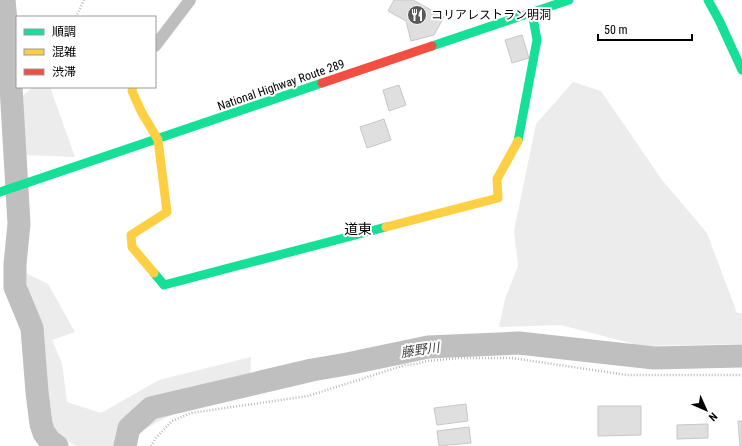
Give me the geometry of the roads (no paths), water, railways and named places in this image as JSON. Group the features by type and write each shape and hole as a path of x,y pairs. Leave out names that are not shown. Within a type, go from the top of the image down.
{"main road":[{"name":"National Highway Route 289","path":"4,191 569,0"},
{"path":"708,0 742,70"},
{"path":"133,88 132,91 158,140 167,212 131,235 132,247 164,285 498,198 497,180 518,143 538,40 532,12"}],"street":[{"path":"156,45 190,0"}],"waterway":[{"path":"4,0 9,52 19,224 15,264 15,287 32,328 41,424 44,433 50,441 57,446"},
{"name":"藤野川","path":"125,446 129,428 151,408 312,370 428,347 519,343 654,358 742,356"}],"place":[{"name":"コリアレストラン明洞","path":"417,15"}],"district":[{"name":"道東","path":"358,229"}]}
